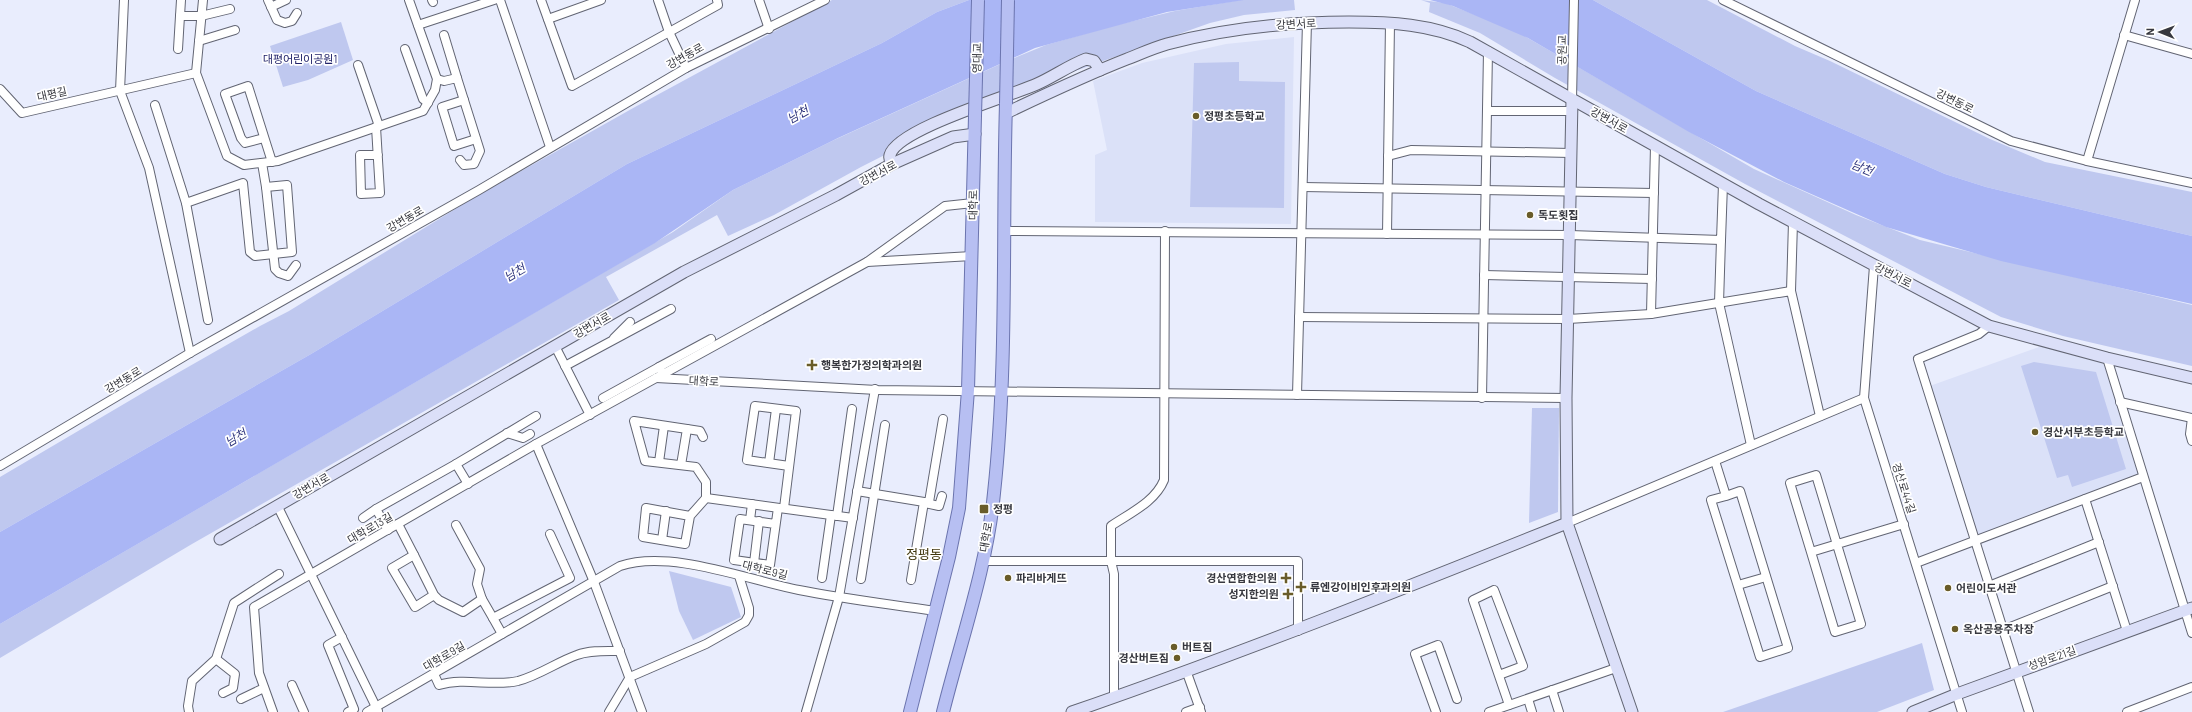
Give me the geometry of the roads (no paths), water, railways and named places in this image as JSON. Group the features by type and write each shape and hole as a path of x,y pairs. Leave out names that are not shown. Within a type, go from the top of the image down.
{"main road":[{"name":"영대교","path":"975,116 978,0"},
{"path":"1001,391 1008,0"},
{"name":"대학로","path":"910,712 949,557 959,508 968,390 975,116"},
{"name":"대학로","path":"942,712 982,561 994,494 1001,391"}],"street":[{"path":"124,0 120,91 149,168 190,353"},
{"path":"178,49 181,0"},
{"path":"203,0 196,73 227,156 244,165 272,162 423,111 436,90 437,79 409,0"},
{"path":"286,0 269,3 277,20 285,23 292,21 297,13"},
{"path":"418,25 494,0"},
{"path":"500,0 550,147"},
{"path":"541,0 572,86 718,5 717,0"},
{"path":"548,19 601,0"},
{"path":"658,0 669,32 686,68"},
{"path":"759,0 769,29"},
{"name":"강변동로","path":"0,466 190,353 479,190 686,68 720,50 769,29 825,0"},
{"name":"공원교","path":"1572,100 1574,0"},
{"name":"강변동로","path":"1723,0 2012,141 2087,161 2192,183"},
{"path":"2087,161 2135,0"},
{"path":"180,16 201,16 230,9"},
{"path":"1297,395 1307,22"},
{"name":"강변서로","path":"1006,109 1166,44 1241,28 1307,22 1390,23 1434,28 1452,33 1488,51 1572,100 1723,184 1874,266 1989,326 2107,358 2192,378"},
{"path":"1387,234 1390,23"},
{"path":"199,41 235,30"},
{"path":"444,35 480,151 474,164 464,165 460,160"},
{"path":"2124,35 2192,54"},
{"path":"405,49 423,99 428,103"},
{"path":"1482,398 1488,51"},
{"path":"892,164 890,154 900,144 949,116 1036,84 1086,59 1094,61 1100,70"},
{"path":"358,65 377,127 380,193 362,194 360,156 378,155"},
{"path":"120,91 196,73"},
{"path":"437,79 444,81 457,78"},
{"path":"264,138 246,143 240,138 225,94 248,86 272,162"},
{"name":"대평길","path":"0,89 22,113 120,91"},
{"path":"464,100 442,107 454,146 476,139"},
{"path":"1572,100 1566,398 1567,523 1632,712"},
{"path":"155,105 186,203 208,320"},
{"path":"1487,111 1572,111"},
{"name":"강변서로","path":"220,539 684,272 836,195 892,164 953,137 975,134"},
{"path":"1651,314 1655,146"},
{"path":"1388,156 1411,150 1571,153"},
{"path":"262,163 275,269 279,273 288,276 296,265"},
{"path":"186,203 243,183 250,252 255,256 292,252 287,185 266,187"},
{"path":"1723,184 1719,303 1751,445"},
{"path":"1303,187 1654,193"},
{"path":"603,398 657,375 867,262 945,206 973,203"},
{"path":"1793,222 1791,291 1820,416"},
{"path":"1004,231 1570,235 1721,240"},
{"path":"1114,698 1114,574 1111,561 1111,526 1151,499 1161,488 1164,480 1165,231"},
{"path":"867,262 972,256"},
{"name":"경산로44길","path":"1874,266 1864,398 1962,712"},
{"path":"1484,275 1652,279"},
{"path":"1299,317 1568,319 1651,314 1791,291"},
{"path":"565,366 671,309"},
{"path":"613,340 630,322"},
{"path":"1989,326 1980,334 1918,359 2028,712"},
{"path":"657,375 710,339"},
{"path":"555,346 590,415"},
{"path":"2107,358 2143,477 2188,609 2192,633"},
{"name":"대학로","path":"657,375 875,390 1001,391"},
{"name":"대학로13길","path":"273,712 259,674 254,607 536,444 590,415 657,375"},
{"path":"806,712 839,597 875,390"},
{"path":"1001,391 1566,398"},
{"path":"1072,712 1187,672 1298,630 1567,523 1864,398"},
{"path":"2120,402 2192,418 2190,434 2192,441"},
{"path":"776,524 740,519 734,560 770,565 776,524 781,508 789,466 796,411 754,406 747,460 789,466"},
{"path":"769,463 776,409"},
{"path":"822,578 852,409"},
{"path":"363,518 536,416"},
{"path":"924,502 929,502 943,419"},
{"path":"690,516 646,508 643,538 685,544 690,516 706,498 706,482 696,467 645,461 634,421 700,431 703,436"},
{"path":"861,579 885,425"},
{"path":"659,462 664,426"},
{"path":"681,465 686,429"},
{"path":"507,433 522,438 530,434"},
{"path":"536,444 594,582 642,712"},
{"path":"1715,461 1726,496"},
{"path":"456,464 468,484"},
{"path":"1816,475 1861,624 1835,632 1811,552 1790,483 1816,475"},
{"path":"1916,563 2143,477"},
{"path":"1740,491 1766,577 1788,648 1760,656 1711,500 1740,491"},
{"path":"857,492 924,502 939,506 942,496"},
{"path":"706,498 853,518"},
{"path":"2085,499 2127,630"},
{"path":"911,580 924,502"},
{"path":"750,520 752,504"},
{"path":"278,505 378,710"},
{"path":"376,509 388,530"},
{"path":"662,540 666,512"},
{"path":"754,563 760,522"},
{"path":"398,524 434,595 439,600 463,612 482,600"},
{"path":"1811,552 1904,524"},
{"path":"456,526 480,569 477,584 482,600 502,634"},
{"path":"493,618 570,578 550,534"},
{"path":"1989,586 2098,542"},
{"path":"414,555 392,568 415,607 434,595"},
{"name":"대학로9길","path":"367,712 378,710 434,674 502,634 620,566 634,562 656,560 715,569 799,590 934,612"},
{"path":"982,561 1298,561 1298,630"},
{"path":"189,712 188,706 192,681 216,659 234,603 279,574"},
{"path":"609,712 630,677 706,644 745,622 749,615 749,608 739,576"},
{"path":"1738,585 1766,577"},
{"path":"2002,630 2113,586"},
{"path":"1499,675 1523,666 1494,590 1473,600 1509,705"},
{"name":"성암로21길","path":"1913,712 2127,630 2188,609"},
{"path":"342,637 328,645 354,709 348,712"},
{"path":"1436,712 1415,654 1438,645 1457,699"},
{"path":"434,674 439,685 448,682 496,683 517,681 551,669 578,654 596,651 620,652"},
{"path":"216,659 235,674 233,688 223,693"},
{"path":"1489,712 1616,668"},
{"path":"1186,712 1201,710 1187,672"},
{"path":"292,685 304,712"},
{"path":"2127,712 2192,687"},
{"path":"241,699 264,688"},
{"path":"1552,690 1559,712"},
{"path":"1528,698 1532,712"}],"water":[{"name":"남천","path":"969,0 1244,0 1167,12 1035,48 838,138 733,190 655,243 0,624 0,532 311,354 627,164 882,43 937,12"},
{"name":"남천","path":"1430,0 1593,0 1756,91 1945,174 1986,187 2192,236 2192,304 2001,261 1886,227 1784,182 1689,132 1528,38 1453,6"}],"place":[{"name":"정평초등학교","path":"1196,116"},
{"name":"독도횟집","path":"1530,215"},
{"name":"행복한가정의학과의원","path":"812,365"},
{"name":"경산서부초등학교","path":"2035,432"},
{"name":"정평","path":"984,509"},
{"name":"파리바게뜨","path":"1008,578"},
{"name":"경산연합한의원","path":"1286,578"},
{"name":"류엔강이비인후과의원","path":"1301,587"},
{"name":"어린이도서관","path":"1948,588"},
{"name":"성지한의원","path":"1288,594"},
{"name":"옥산공용주차장","path":"1955,629"},
{"name":"버트짐","path":"1174,647"},
{"name":"경산버트짐","path":"1177,658"}],"district":[{"name":"정평동","path":"924,554"}],"park label":[{"name":"대평어린이공원1","path":"300,59"}]}
